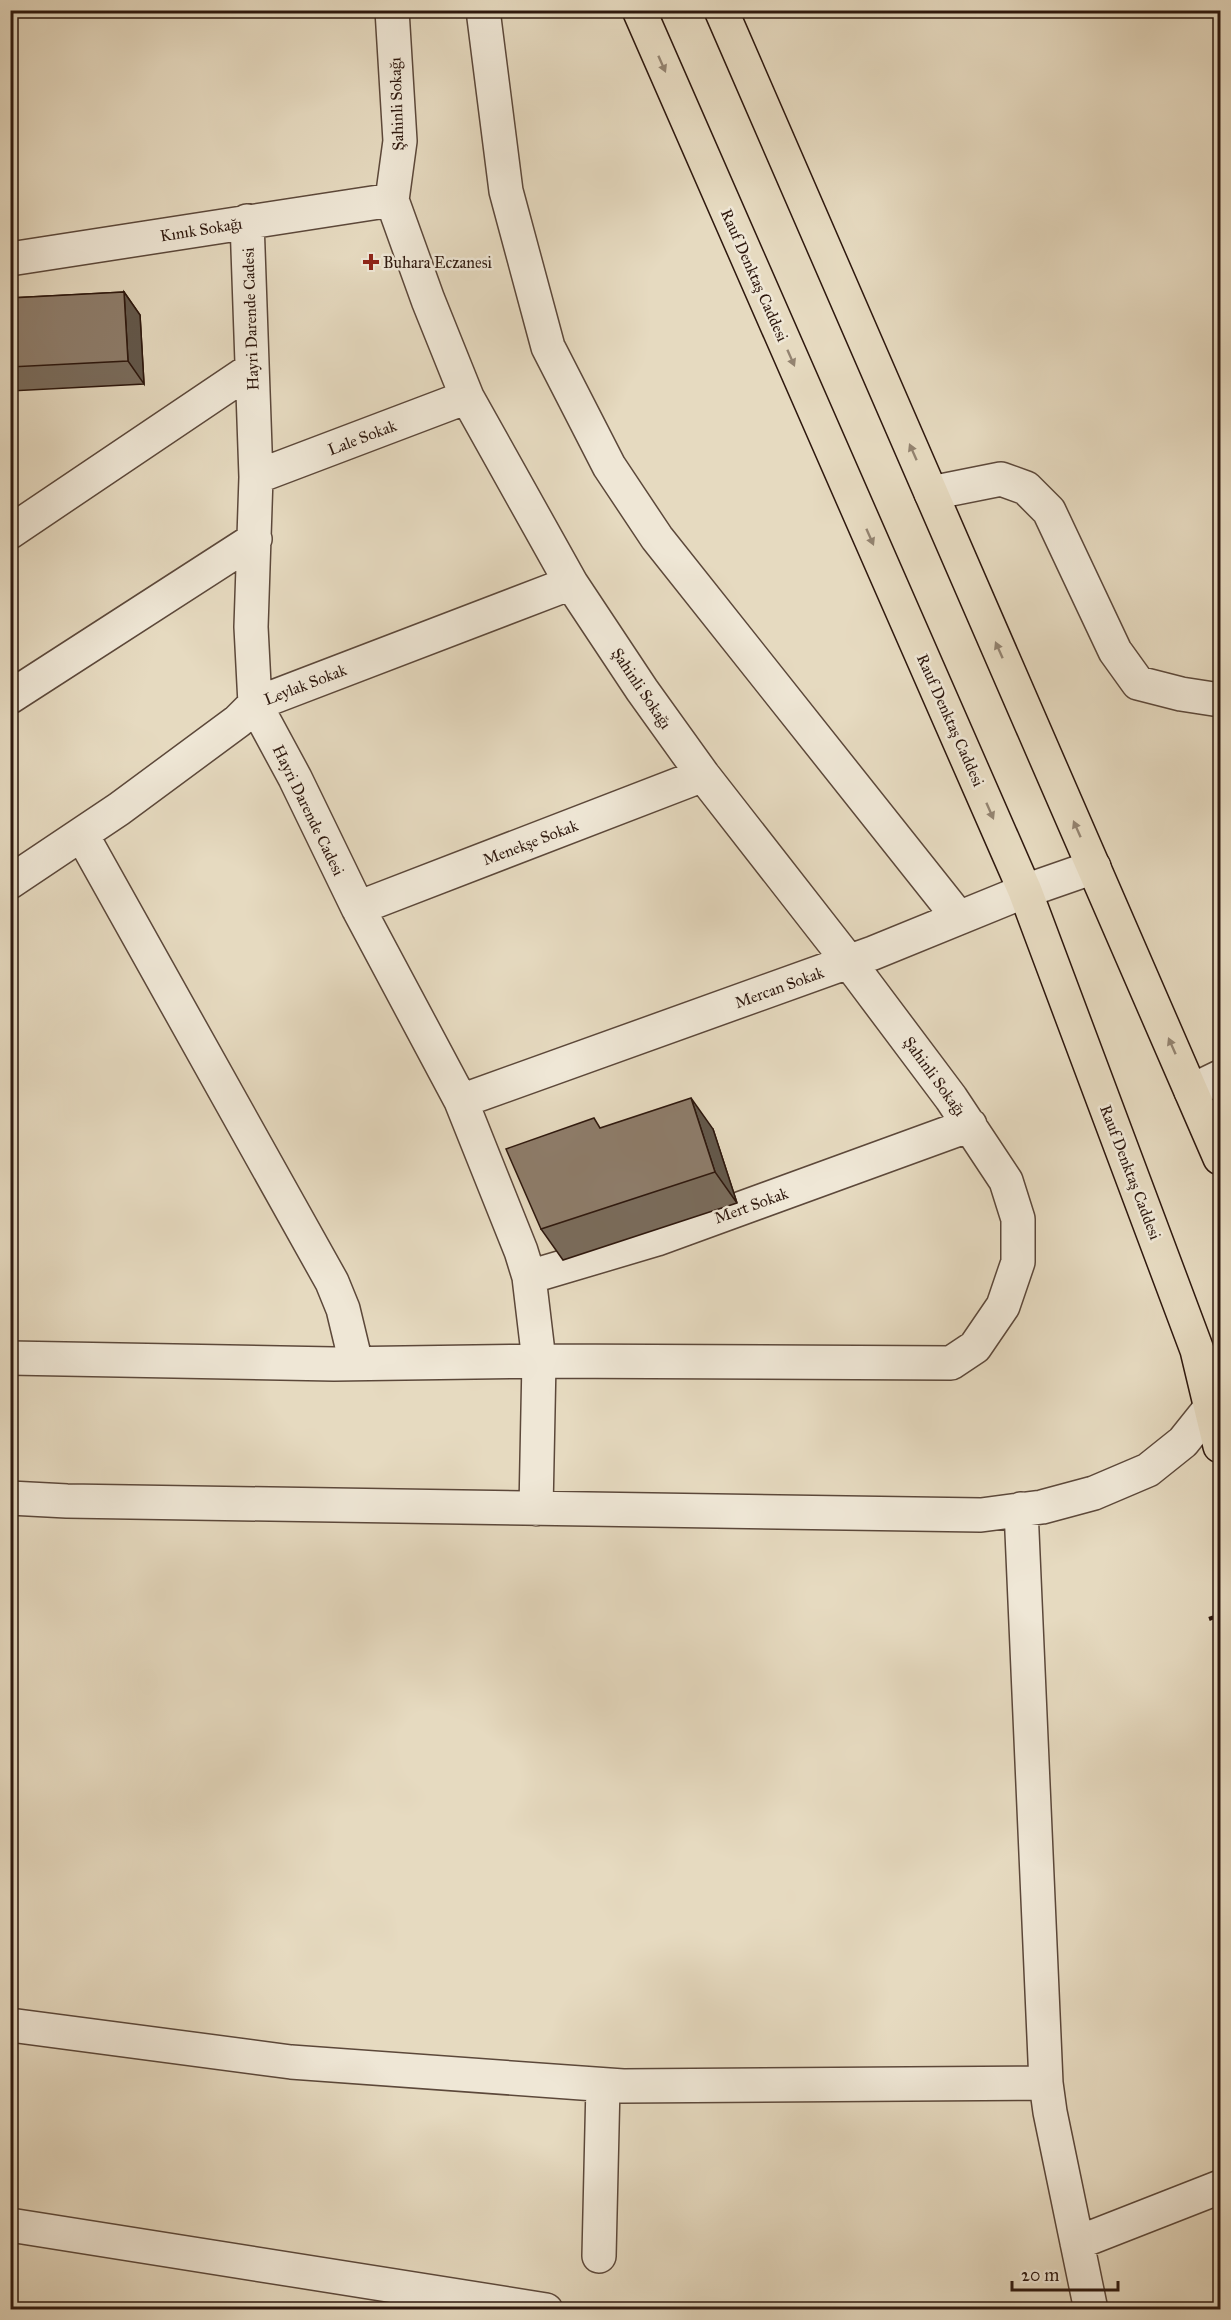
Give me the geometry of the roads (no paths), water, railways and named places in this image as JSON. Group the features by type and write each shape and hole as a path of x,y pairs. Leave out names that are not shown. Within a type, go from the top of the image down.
{"main road":[{"name":"Rauf Denktaş Caddesi","path":"639,10 1025,891 1197,1350 1221,1446"},
{"path":"721,10 1221,1158"}],"street":[{"name":"Şahinli Sokağı","path":"10,1358 356,1363 539,1361 951,1363 975,1347 1003,1306 1017,1262 1018,1219 1006,1181 970,1125 849,962 703,775 642,690 571,583 467,397 428,300 392,200 400,141 392,10"},
{"path":"483,10 506,191 548,347 609,466 657,538 958,918"},
{"name":"Kınık Sokağı","path":"10,259 392,200"},
{"name":"Hayri Darende Cadesi","path":"247,221 256,477 251,627 255,704 295,778 358,908 461,1101 521,1251 529,1277 539,1361 536,1509"},
{"path":"10,532 252,369"},
{"name":"Lale Sokak","path":"256,477 467,397"},
{"path":"931,493 1001,479 1026,488 1049,511 1114,651 1138,683 1181,694 1221,700"},
{"path":"10,697 255,539"},
{"name":"Leylak Sokak","path":"10,882 82,834 229,727 255,704 571,583"},
{"name":"Menekşe Sokak","path":"358,908 703,775"},
{"path":"82,834 332,1282 343,1309 356,1363"},
{"name":"Mercan Sokak","path":"461,1101 849,962 1025,891 1094,867"},
{"path":"1191,1091 1221,1077"},
{"name":"Mert Sokak","path":"529,1277 657,1239 970,1125"},
{"path":"10,1498 67,1501 981,1515 1042,1507 1094,1493 1149,1470 1183,1442 1211,1407"},
{"path":"1021,1509 1046,2083 1091,2310"},
{"path":"10,2025 291,2062 603,2085 1046,2083"},
{"path":"599,2256 603,2085"},
{"path":"1077,2243 1221,2187"},
{"path":"10,2225 546,2310"}],"place":[{"name":"Buhara Eczanesi","path":"371,262"}]}
